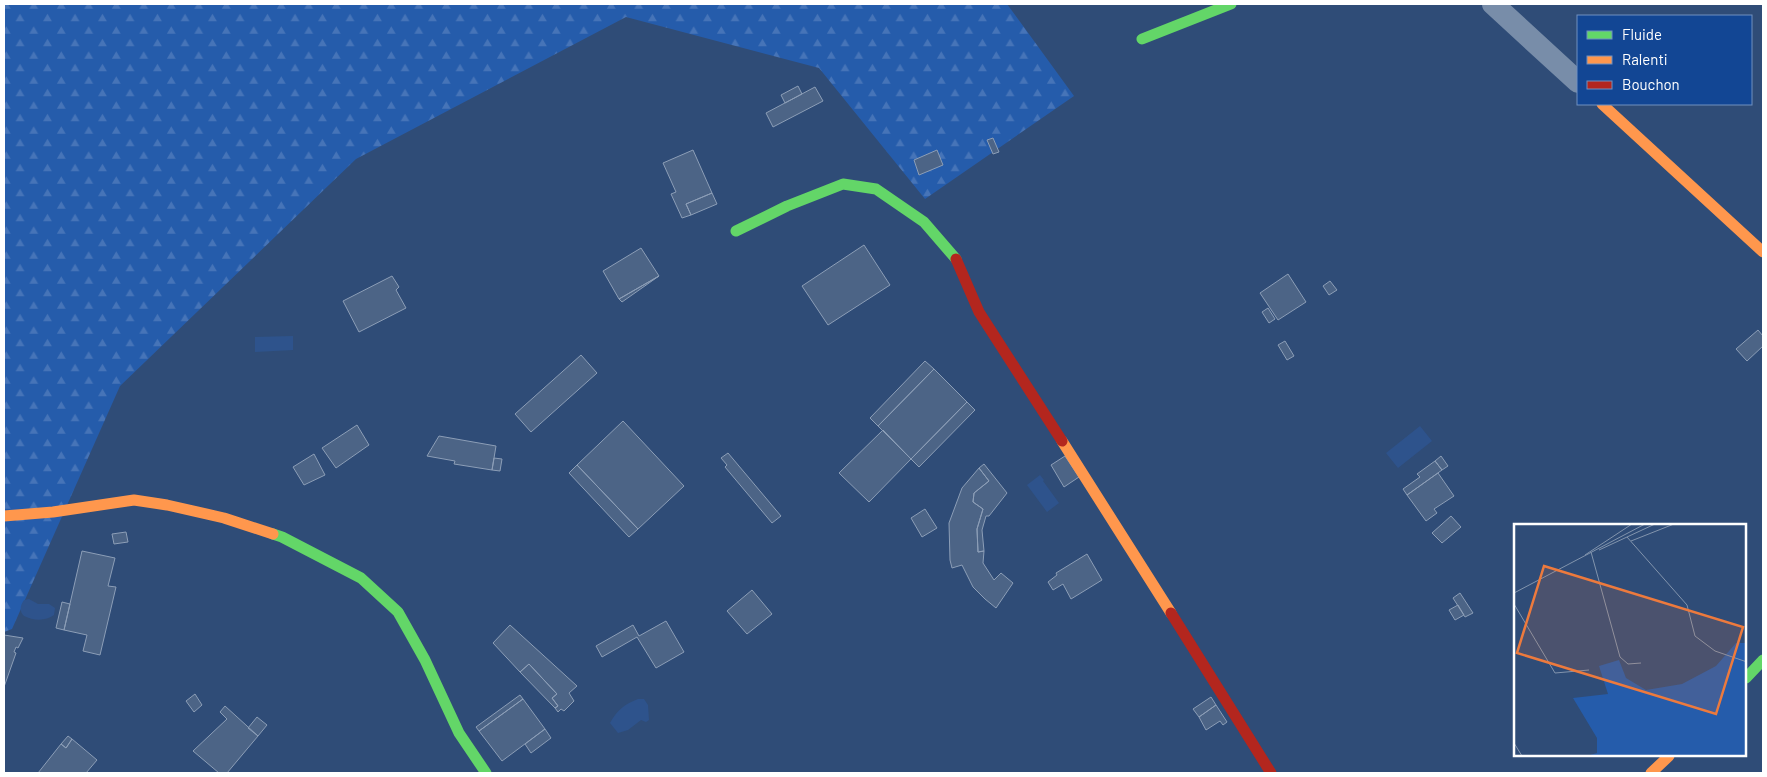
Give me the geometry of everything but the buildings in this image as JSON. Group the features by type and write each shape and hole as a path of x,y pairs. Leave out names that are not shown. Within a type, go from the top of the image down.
{"street":[{"path":"1142,39 1231,4"},
{"path":"1493,4 1577,81"},
{"path":"1603,105 1763,252"},
{"path":"736,232 787,206 843,184 876,189 924,222 957,262 979,312 1271,773"},
{"path":"4,516 53,512 134,500 167,505 224,518 282,537 361,578 398,612 425,660 460,733 486,773"},
{"path":"1747,677 1763,660"},
{"path":"1652,773 1668,757"}],"green space":[{"path":"4,4 1007,4 1074,96 925,199 819,68 626,17 356,159 120,386 12,629 4,632"}],"shaded area":[{"path":"293,336 293,350 255,352 255,337"},
{"path":"1420,426 1432,441 1398,468 1386,453"},
{"path":"1040,475 1059,503 1047,512 1027,485"},
{"path":"29,599 38,604 49,604 55,608 54,615 40,620 24,616 21,612 21,606 24,600"},
{"path":"638,699 644,699 648,705 649,720 646,722 641,720 628,730 618,733 610,723 622,708"}],"traffic: fast":[{"path":"1142,39 1231,4"},
{"path":"736,231 787,206 843,184 876,189 924,222 956,259"},
{"path":"273,534 361,578 398,612 425,660 459,733 486,773"},
{"path":"1747,677 1763,660"}],"traffic: slow":[{"path":"1603,105 1763,252"},
{"path":"1062,441 1171,613"},
{"path":"4,516 53,512 134,500 167,505 224,518 273,534"},
{"path":"1651,773 1668,757"}],"traffic: jam":[{"path":"956,259 979,312 1062,441"},
{"path":"1171,613 1271,773"}]}
